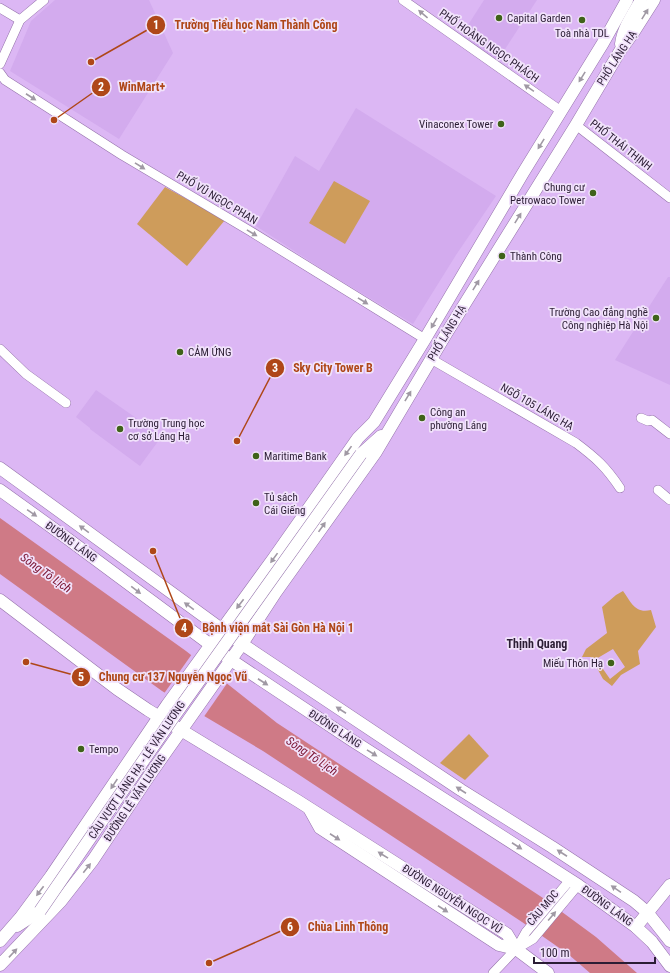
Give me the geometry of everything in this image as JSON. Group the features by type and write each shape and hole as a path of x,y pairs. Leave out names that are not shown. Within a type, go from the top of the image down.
{"main road":[{"name":"PHỐ LÁNG HẠ","path":"210,645 259,579 358,438 374,422 425,339 482,241 603,44 627,0"},
{"path":"603,44 615,36 630,18 641,0"},
{"name":"PHỐ LÁNG HẠ","path":"231,660 276,592 376,452 431,359 576,125 620,51 654,0"},
{"path":"620,51 622,39 630,18"},
{"path":"482,241 498,251"},
{"name":"CẦU VƯỢT LÁNG HẠ - LÊ VĂN LƯƠNG","path":"361,454 374,422"},
{"name":"CẦU VƯỢT LÁNG HẠ - LÊ VĂN LƯƠNG","path":"25,940 40,911 172,719 361,454 388,430"},
{"name":"ĐƯỜNG LÁNG","path":"0,468 242,644 634,901 666,926 670,941"},
{"name":"ĐƯỜNG LÁNG","path":"0,490 231,660 484,825 571,886 636,927 652,942 670,966"},
{"path":"259,579 276,592"},
{"name":"ĐƯỜNG NGUYỄN NGỌC VŨ","path":"0,600 117,689 181,731 310,809 320,828 499,945 516,949"},
{"path":"0,941 11,929 51,876 167,704 210,645"},
{"name":"ĐƯỜNG LÊ VĂN LƯƠNG","path":"0,965 61,902 90,864 149,776 231,660"},
{"path":"128,762 149,776"},
{"path":"484,825 494,810"},
{"path":"636,927 670,885"},
{"name":"CẦU VƯỢT LÁNG HẠ - LÊ VĂN LƯƠNG","path":"11,929 40,911"},
{"path":"652,942 666,926"},
{"path":"516,949 548,973"}],"street":[{"path":"0,64 20,20 44,0"},
{"name":"PHỐ HOÀNG NGỌC PHÁCH","path":"403,0 561,111"},
{"path":"0,8 20,20"},
{"name":"PHỐ VŨ NGỌC PHAN","path":"0,74 5,80 116,151 250,231 425,339"},
{"name":"PHỐ THÁI THỊNH","path":"576,125 670,198"},
{"path":"0,349 26,374 66,403"},
{"name":"NGÕ 105 LÁNG HẠ","path":"431,359 576,443 606,468 620,488"},
{"path":"641,418 648,421 652,420 670,434"},
{"path":"658,490 670,500"},
{"name":"CẦU MỌC","path":"516,949 526,932 571,886"},
{"name":"CẦU MỌC","path":"516,949 533,939 571,886"},
{"path":"498,971 516,949"}],"shaded area":[{"path":"55,0 149,0 173,53 119,139 10,71 31,21"},
{"name":"Capital Garden","path":"484,0 537,0 498,60 461,36"},
{"path":"356,108 496,196 456,255 413,324 328,273 256,226 295,156 319,171"},
{"path":"334,181 370,201 345,244 309,223"},
{"path":"165,187 225,220 187,266 137,224"},
{"name":"Trường Cao đẳng nghề Công nghiệp Hà Nội","path":"668,277 670,277 670,385 615,360"},
{"name":"Trường Trung học cơ sở Láng Hạ","path":"96,390 162,436 140,466 76,417"},
{"path":"623,591 637,609 646,611 651,610 656,627 638,651 640,664 621,675 612,686 603,679 591,657 582,657 586,649 607,633 602,607","holes":["613,649 625,667 610,679 596,659"]},
{"path":"469,734 489,756 465,780 440,763"}],"water":[{"name":"Sông Tô Lịch","path":"0,518 186,651 277,723 543,898 596,937 637,973 590,973 568,954 522,922 263,751 162,691 0,574"}],"pier":[{"path":"192,654 228,682 203,718 163,695"}],"place":[{"name":"Capital Garden","path":"499,18"},
{"name":"Toà nhà TDL","path":"582,20"},
{"name":"Trường Tiểu học Nam Thành Công","path":"91,62"},
{"name":"WinMart+","path":"54,120"},
{"name":"Vinaconex Tower","path":"501,124"},
{"name":"Chung cư Petrowaco Tower","path":"593,193"},
{"name":"Thành Công","path":"502,256"},
{"name":"Trường Cao đẳng nghề Công nghiệp Hà Nội","path":"656,318"},
{"name":"CẢM ỨNG","path":"180,352"},
{"name":"Công an phường Láng","path":"422,418"},
{"name":"Trường Trung học cơ sở Láng Hạ","path":"120,429"},
{"name":"Sky City Tower B","path":"237,441"},
{"name":"Maritime Bank","path":"256,456"},
{"name":"Tủ sách Cái Giếng","path":"256,503"},
{"name":"Bệnh viện mắt Sài Gòn Hà Nội 1","path":"153,551"},
{"name":"Chung cư 137 Nguyễn Ngọc Vũ","path":"26,662"},
{"name":"Miếu Thôn Hạ","path":"611,663"},
{"name":"Tempo","path":"81,749"},
{"name":"Chùa Linh Thông","path":"209,963"}],"district":[{"name":"Thịnh Quang","path":"537,644"}]}
